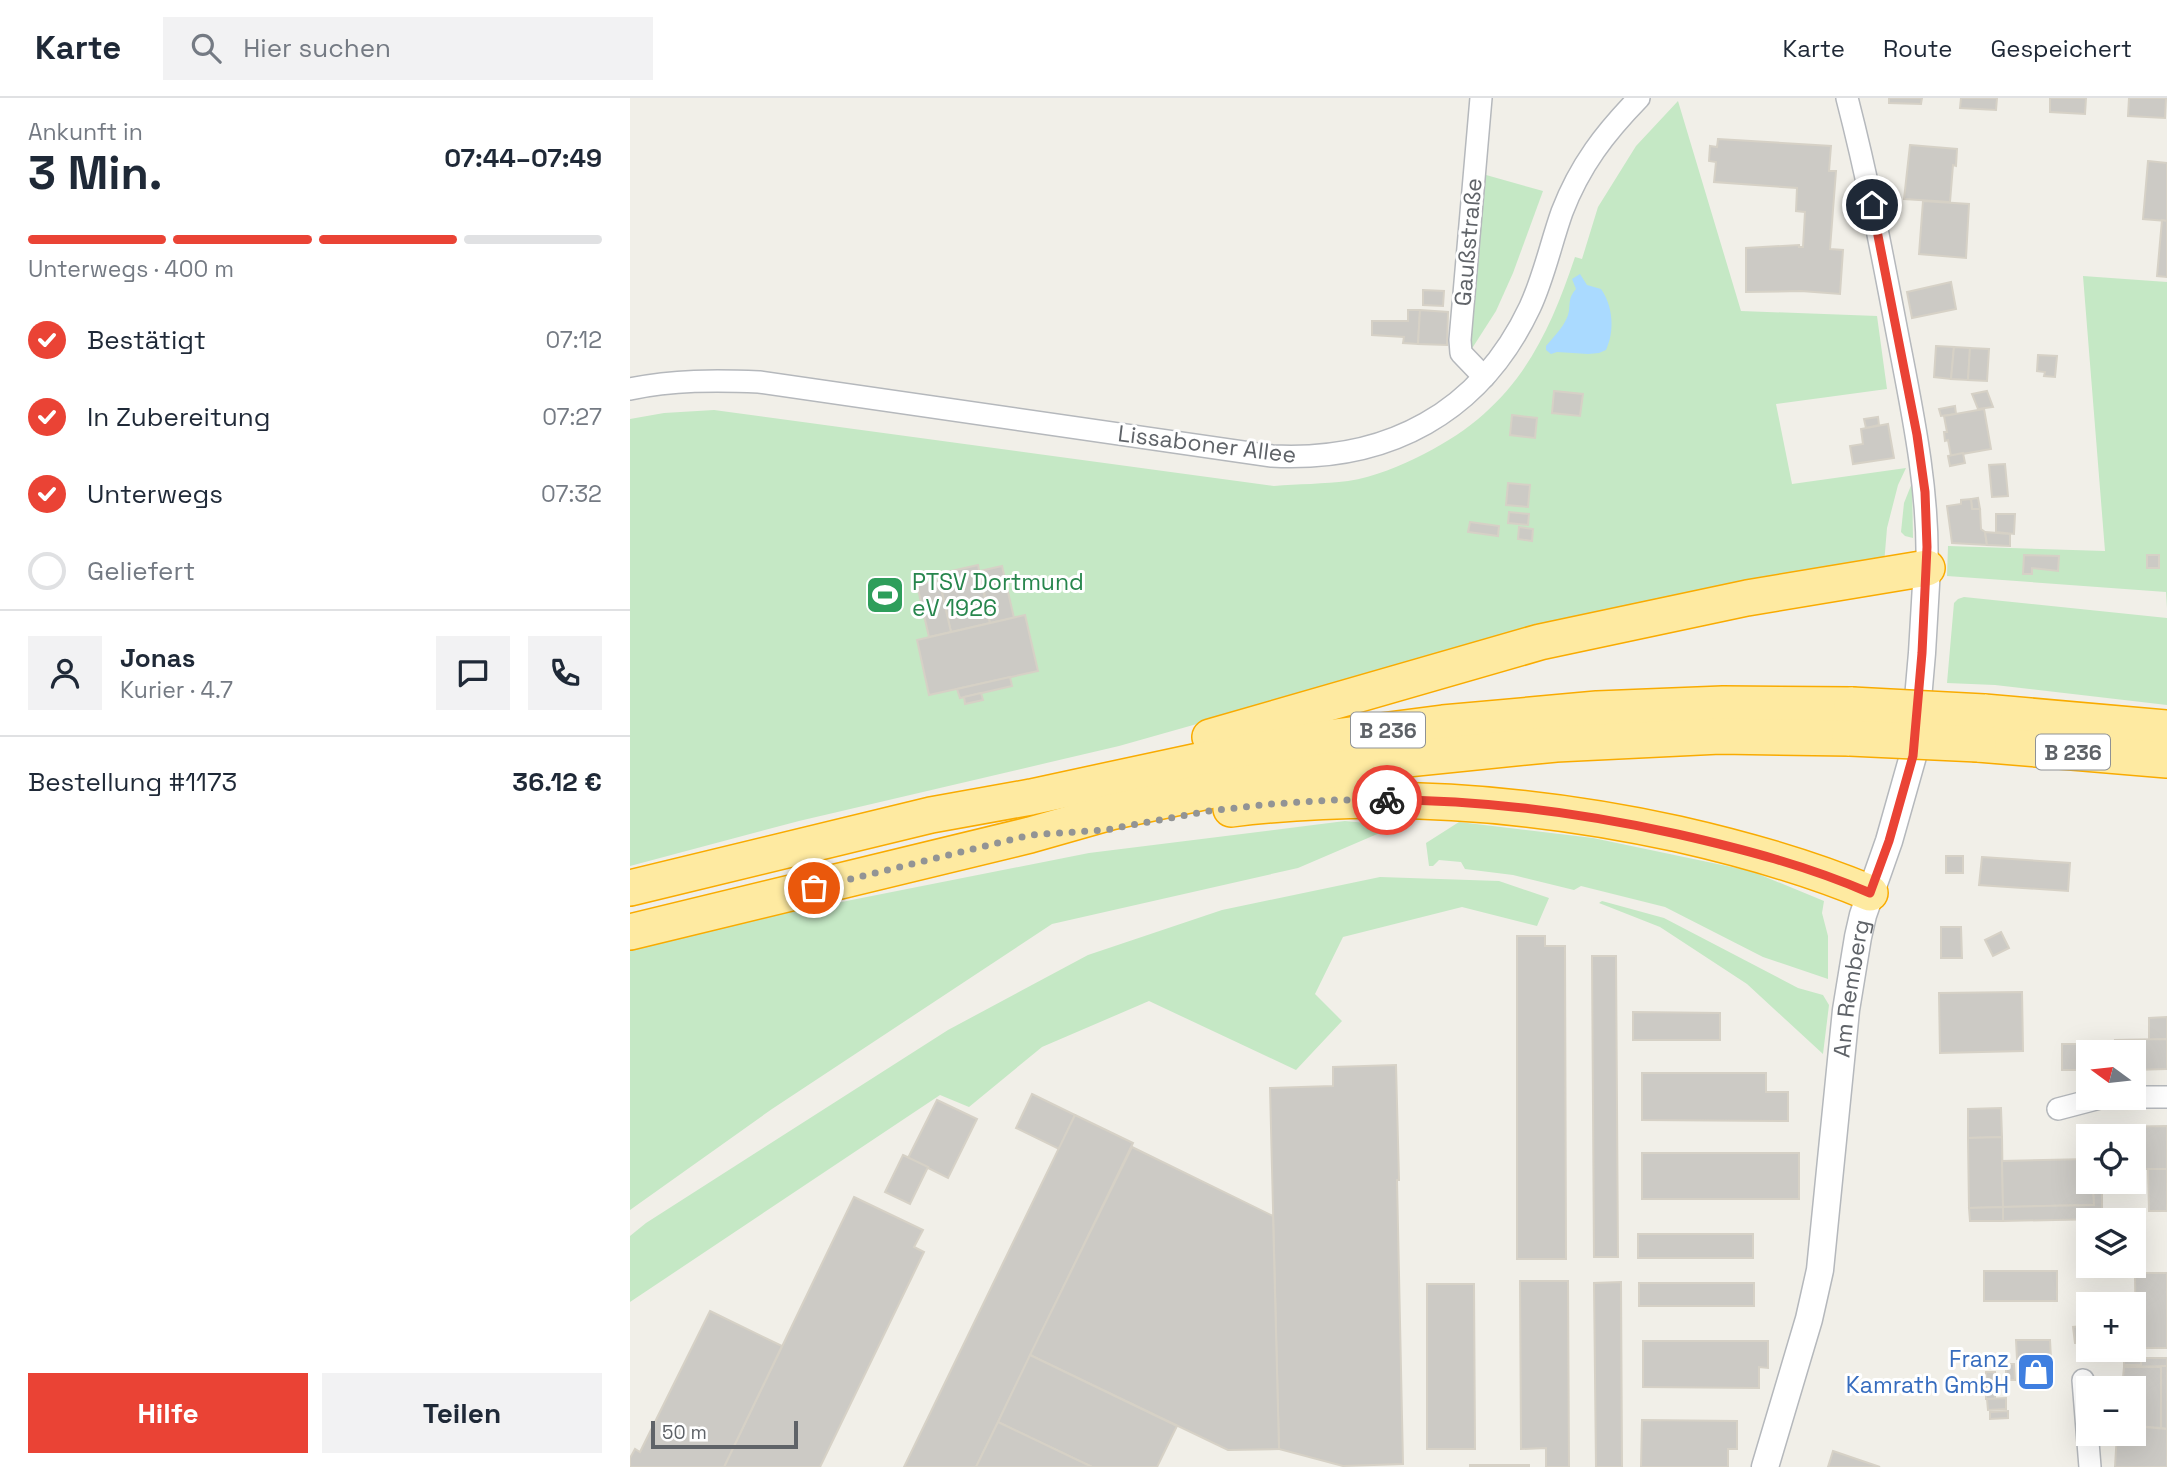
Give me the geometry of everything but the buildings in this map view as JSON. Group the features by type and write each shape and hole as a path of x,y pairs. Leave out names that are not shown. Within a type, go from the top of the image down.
{"highway":[{"path":"931,815 1028,782 1261,724 1540,642 1747,598 1927,568"},
{"name":"B 236","path":"630,888 931,815 1031,797 1212,758 1327,738 1443,723 1669,705 1851,722 1981,728 2167,728"},
{"name":"B 236","path":"630,932 1030,835 1111,812 1232,786 1407,759 1570,743 1720,736 1851,722"},
{"name":"B 236","path":"1981,728 2167,760"},
{"path":"1030,835 1105,830 1209,811 1271,804 1334,800 1463,803 1594,817 1710,841 1768,856 1841,880 1870,893"}],"street":[{"name":"Gaußstraße","path":"1482,98 1460,340 1461,353 1484,377"},
{"name":"Lissaboner Allee","path":"630,389 675,382 761,382 1230,450 1301,457 1357,450 1393,440 1453,407 1498,362 1531,305 1563,209 1583,167 1597,144 1639,98"},
{"name":"Am Remberg","path":"1765,1467 1809,1319 1820,1270 1851,974 1863,915 1889,841 1913,756 1922,653 1927,568 1925,492 1917,435 1872,205 1847,98"},
{"path":"2146,1097 2167,1097"},
{"path":"2058,1108 2076,1104"},
{"path":"2089,1446 2091,1467"}],"green space":[{"path":"1678,101 1741,311 1877,316 1887,389 1776,404 1792,484 1906,468 1898,485 1887,528 1884,564 1356,679 1119,746 799,821 630,866 630,419 664,413 714,410 1274,486 1348,481 1378,474 1454,437 1502,396 1521,373 1551,320 1575,257 1582,259 1598,207 1636,146"},
{"path":"1479,173 1543,191 1496,311 1471,350 1468,344"},
{"path":"2083,276 2167,282 2167,608 2166,592 1947,576 1948,546 2105,551"},
{"path":"1912,483 1913,538 1901,532 1904,503"},
{"path":"1964,597 2167,618 2167,705 1995,685 1947,683 1954,603"},
{"path":"1345,821 1396,826 1298,868 1052,924 772,1109 630,1210 630,944 1089,853"},
{"path":"1459,822 1593,838 1751,871 1824,901 1822,913 1828,936 1828,979 1763,957 1665,907 1581,886 1574,890 1513,875 1465,869 1461,862 1439,860 1429,866 1426,843"},
{"path":"1380,877 1499,881 1549,898 1537,926 1462,907 1343,937 1315,994 1342,1021 1296,1070 1149,1001 1042,1047 969,1107 940,1095 630,1302 630,1236 646,1223 948,1030 1088,955 1222,910"},
{"path":"1602,901 1664,918 1798,988 1823,995 1829,1005 1823,1054 1747,984 1660,927 1599,903"}],"water":[{"path":"1580,274 1587,285 1601,289 1608,303 1612,327 1609,343 1606,350 1599,353 1551,354 1546,350 1546,346 1566,321 1571,297 1576,289 1572,279"}],"way so far":[{"path":"814,888 1030,835 1105,830 1209,811 1271,804 1387,800"}],"place":[{"name":"PTSV Dortmund eV 1926","path":"885,595"},
{"name":"Franz Kamrath GmbH","path":"2036,1372"}],"route":[{"path":"1387,800 1463,803 1594,817 1768,856 1841,880 1870,893 1889,841 1913,756 1927,547 1925,492 1917,435 1872,205"}]}
